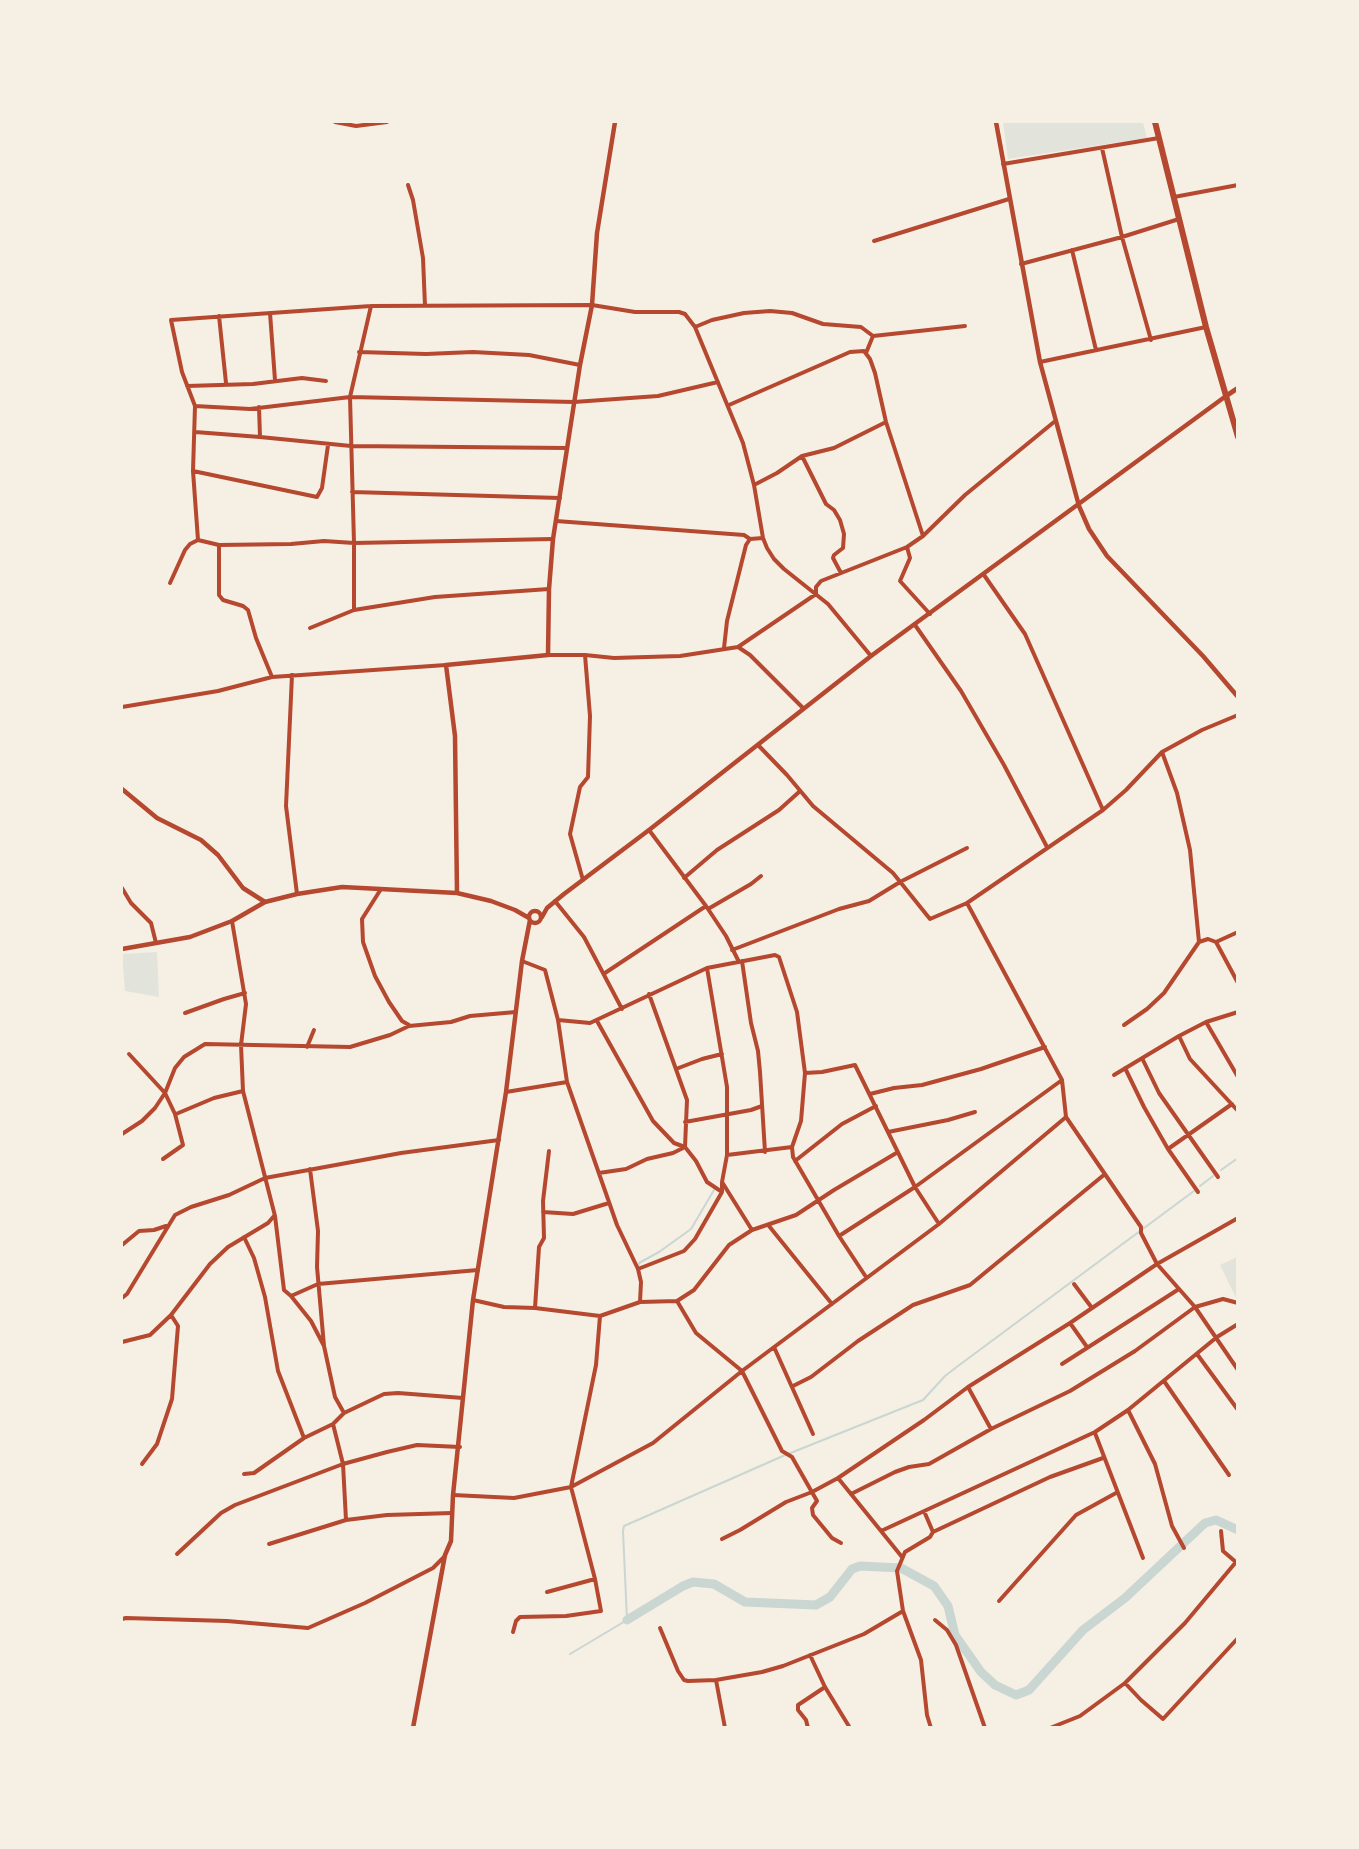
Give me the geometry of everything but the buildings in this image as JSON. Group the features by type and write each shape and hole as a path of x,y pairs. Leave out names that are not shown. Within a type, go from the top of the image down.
{"main road":[{"path":"1155,122 1206,327 1238,437"},
{"path":"1226,396 1238,388"}],"street":[{"path":"335,122 356,126 387,122"},
{"path":"548,655 549,589 553,539 580,365 592,305 597,233 615,122"},
{"path":"996,122 1020,264 1040,362 1054,422 1079,506 1089,529 1107,556 1203,656 1238,697"},
{"path":"1004,164 1159,138"},
{"path":"1101,148 1122,237 1151,340"},
{"path":"1174,197 1238,184"},
{"path":"408,185 413,200 423,258 425,306"},
{"path":"874,241 1009,198"},
{"path":"1020,264 1179,219"},
{"path":"1072,250 1096,350"},
{"path":"198,540 193,471 195,406 187,386 171,320 371,306 592,305 635,312 679,312 685,314 695,327 729,405 743,443 754,485 763,538 774,560 836,613 871,656"},
{"path":"354,610 350,398 371,306"},
{"path":"695,327 712,320 744,313 770,311 792,313 823,324 861,327 873,336 965,326"},
{"path":"270,313 274,380"},
{"path":"219,316 226,383"},
{"path":"1040,362 1206,327"},
{"path":"873,336 866,353 875,373 886,422 923,536"},
{"path":"729,405 850,352 864,351 866,353"},
{"path":"359,352 529,355 580,365"},
{"path":"187,386 226,383 253,384 302,378 326,381"},
{"path":"195,406 250,409 350,398 574,402 658,396 718,382"},
{"path":"532,915 547,908 871,656 1079,506 1226,396"},
{"path":"259,407 260,437"},
{"path":"754,485 802,456 834,448 886,422"},
{"path":"816,594 816,587 821,581 907,547 923,536 965,495 1054,422"},
{"path":"195,432 351,446 567,448"},
{"path":"193,471 313,498 321,494 328,445"},
{"path":"802,456 826,504 834,510 840,520 844,534 843,548 833,558 841,573"},
{"path":"352,492 560,498"},
{"path":"556,520 744,535 750,539 763,538"},
{"path":"170,583 185,550 198,540 219,545 553,539"},
{"path":"724,648 728,619 746,545 750,539"},
{"path":"219,545 219,595 224,600 248,610 256,638 272,677"},
{"path":"907,547 910,558 900,581 930,614"},
{"path":"984,575 1025,634 1102,810"},
{"path":"310,628 354,610 435,597 549,589"},
{"path":"122,707 218,691 272,677 292,675 323,675 548,655 680,656 738,647 816,594"},
{"path":"915,625 961,692 1004,765 1047,847"},
{"path":"738,647 750,655 803,708"},
{"path":"583,880 570,834 580,787 588,777 590,716 585,655"},
{"path":"446,665 455,736 457,893"},
{"path":"292,675 286,806 297,894"},
{"path":"758,745 813,806 893,873 930,919 967,903 1102,810 1126,790 1162,752 1202,730 1238,715"},
{"path":"1162,752 1177,793 1190,850 1199,942"},
{"path":"122,789 157,818 201,840 218,855 243,888 265,902"},
{"path":"684,878 717,850 779,810 799,792"},
{"path":"649,830 707,907 741,961 758,1051 765,1152"},
{"path":"732,950 839,909 869,901 900,882 967,848"},
{"path":"605,973 707,907 751,884 761,876"},
{"path":"122,949 190,937 232,921 265,902 342,887 457,893 542,917"},
{"path":"122,888 131,903 151,923 156,943"},
{"path":"382,888 362,919 363,942 375,976 389,1002 402,1021 409,1026"},
{"path":"555,901 584,937 622,1009"},
{"path":"967,903 1062,1080 1066,1117 1141,1227 1157,1264 1195,1307 1238,1370"},
{"path":"528,932 541,921 547,908"},
{"path":"532,915 537,924"},
{"path":"413,1728 445,1556 451,1541 453,1495 460,1447 473,1300 506,1092 522,961 532,915"},
{"path":"232,921 246,1004 241,1045 243,1091 275,1216 284,1290 311,1321 324,1346"},
{"path":"1215,942 1238,932"},
{"path":"1124,1025 1147,1009 1164,993 1199,942 1208,939 1215,942 1238,982"},
{"path":"558,1020 590,1023 707,968 775,955 779,957 797,1012 805,1073 801,1120 792,1147 795,1161 866,1277"},
{"path":"522,961 545,970 558,1020 567,1082 617,1226 638,1269 640,1302"},
{"path":"638,1269 684,1251 695,1239 722,1192 728,1155 727,1087 707,968"},
{"path":"185,1013 245,993"},
{"path":"649,994 687,1100 685,1147"},
{"path":"122,1134 142,1121 155,1108 165,1094 175,1068 184,1058 205,1044 350,1047 390,1035 409,1026 451,1022 470,1016 516,1012"},
{"path":"1114,1075 1206,1022 1238,1012"},
{"path":"597,1021 654,1121 674,1143 685,1147 696,1161 707,1182 722,1192"},
{"path":"1206,1022 1238,1077"},
{"path":"306,1047 314,1030"},
{"path":"1179,1036 1190,1059 1238,1111"},
{"path":"870,1094 894,1088 922,1085 981,1069 1045,1047"},
{"path":"129,1054 165,1094 176,1114 183,1145 163,1160"},
{"path":"676,1070 702,1059 722,1054"},
{"path":"1142,1058 1159,1093 1218,1177"},
{"path":"805,1073 855,1065 915,1187 939,1224"},
{"path":"1125,1068 1168,1149 1198,1192"},
{"path":"839,1236 915,1187 1062,1080"},
{"path":"506,1092 567,1082"},
{"path":"176,1114 214,1098 243,1091"},
{"path":"1168,1149 1232,1104"},
{"path":"685,1122 762,1106"},
{"path":"795,1161 842,1124 876,1106"},
{"path":"888,1132 975,1112"},
{"path":"453,1495 514,1498 571,1487 653,1443 742,1371 939,1224 1066,1117"},
{"path":"122,1298 127,1294 167,1226 175,1215 183,1211 229,1195 265,1178 401,1153 499,1140"},
{"path":"599,1173 626,1169 647,1159 673,1153 685,1147"},
{"path":"728,1155 792,1147"},
{"path":"535,1308 539,1247 544,1238 543,1212 549,1151"},
{"path":"473,1300 504,1307 535,1308 600,1316 640,1302 677,1301 694,1290 729,1245 752,1230 796,1215 898,1152"},
{"path":"310,1168 318,1231 318,1284 324,1346 335,1397 344,1413"},
{"path":"793,1386 811,1377 858,1341 913,1305 970,1285 1105,1174"},
{"path":"723,1182 752,1230"},
{"path":"543,1212 573,1214 609,1203"},
{"path":"122,1342 150,1335 171,1315 210,1264 228,1247 268,1223 275,1216"},
{"path":"722,1539 786,1502 812,1492 838,1478 924,1420 968,1387 1070,1323 1157,1264 1238,1218"},
{"path":"122,1245 139,1231 167,1226"},
{"path":"769,1226 832,1304"},
{"path":"244,1237 254,1258 265,1297 278,1371 304,1438"},
{"path":"291,1296 318,1284 478,1270"},
{"path":"1074,1284 1092,1308"},
{"path":"1062,1364 1179,1289"},
{"path":"851,1494 895,1472 929,1464 991,1429 1070,1391 1158,1335 1195,1307 1222,1299 1238,1303"},
{"path":"677,1301 696,1333 742,1371 782,1451 791,1456 818,1501 812,1508 813,1515 832,1538 841,1543"},
{"path":"142,1464 157,1444 172,1399 178,1326 171,1315"},
{"path":"513,1632 516,1621 520,1617 566,1616 600,1612 602,1608 571,1487 596,1365 600,1316"},
{"path":"1070,1323 1087,1347"},
{"path":"881,1531 1095,1432 1128,1410 1217,1337 1238,1324"},
{"path":"774,1347 813,1434"},
{"path":"1197,1354 1238,1410"},
{"path":"1164,1381 1229,1475"},
{"path":"968,1387 991,1429"},
{"path":"244,1474 254,1473 304,1438 333,1424 344,1413 384,1394 463,1398"},
{"path":"1128,1410 1155,1464 1172,1526 1183,1546"},
{"path":"333,1424 343,1464 346,1521"},
{"path":"1095,1432 1116,1493 1143,1558"},
{"path":"177,1554 221,1513 235,1505 343,1464 417,1445 460,1447"},
{"path":"932,1728 927,1715 921,1660 903,1611 897,1571 905,1552 930,1537 933,1532 1050,1477 1104,1458"},
{"path":"838,1478 902,1557"},
{"path":"999,1601 1076,1515 1116,1493"},
{"path":"924,1511 933,1532"},
{"path":"269,1544 346,1521 387,1515 453,1513"},
{"path":"1050,1728 1080,1716 1125,1683 1185,1623 1237,1563 1223,1551 1221,1531"},
{"path":"122,1619 227,1621 308,1628 365,1603 434,1568 445,1556"},
{"path":"547,1592 595,1579"},
{"path":"660,1628 684,1680 716,1680 762,1672 810,1655 864,1634 903,1611"},
{"path":"935,1620 947,1630 956,1645 986,1728"},
{"path":"1125,1683 1141,1701 1163,1719 1238,1638"},
{"path":"810,1655 825,1687 850,1728"},
{"path":"716,1680 724,1728"},
{"path":"808,1728 806,1720 798,1710 798,1705 825,1687"}],"shaded area":[{"path":"1003,122 1143,122 1147,138 1008,159"},
{"path":"157,952 159,997 125,991 122,954"},
{"path":"1237,1257 1238,1300 1220,1265"}],"waterway":[{"path":"1221,1170 1238,1158"},
{"path":"1200,1186 1213,1176"},
{"path":"638,1267 639,1263 691,1229 714,1190"},
{"path":"570,1654 627,1620 624,1526 783,1456 923,1400 945,1376 1194,1191"},
{"path":"627,1620 693,1582 714,1584 745,1602 816,1605 830,1597 852,1569 860,1566 901,1568 934,1586 948,1606 955,1635 981,1672 995,1685 1016,1695 1029,1690 1083,1630 1125,1598 1205,1523 1216,1520 1238,1530"}]}
